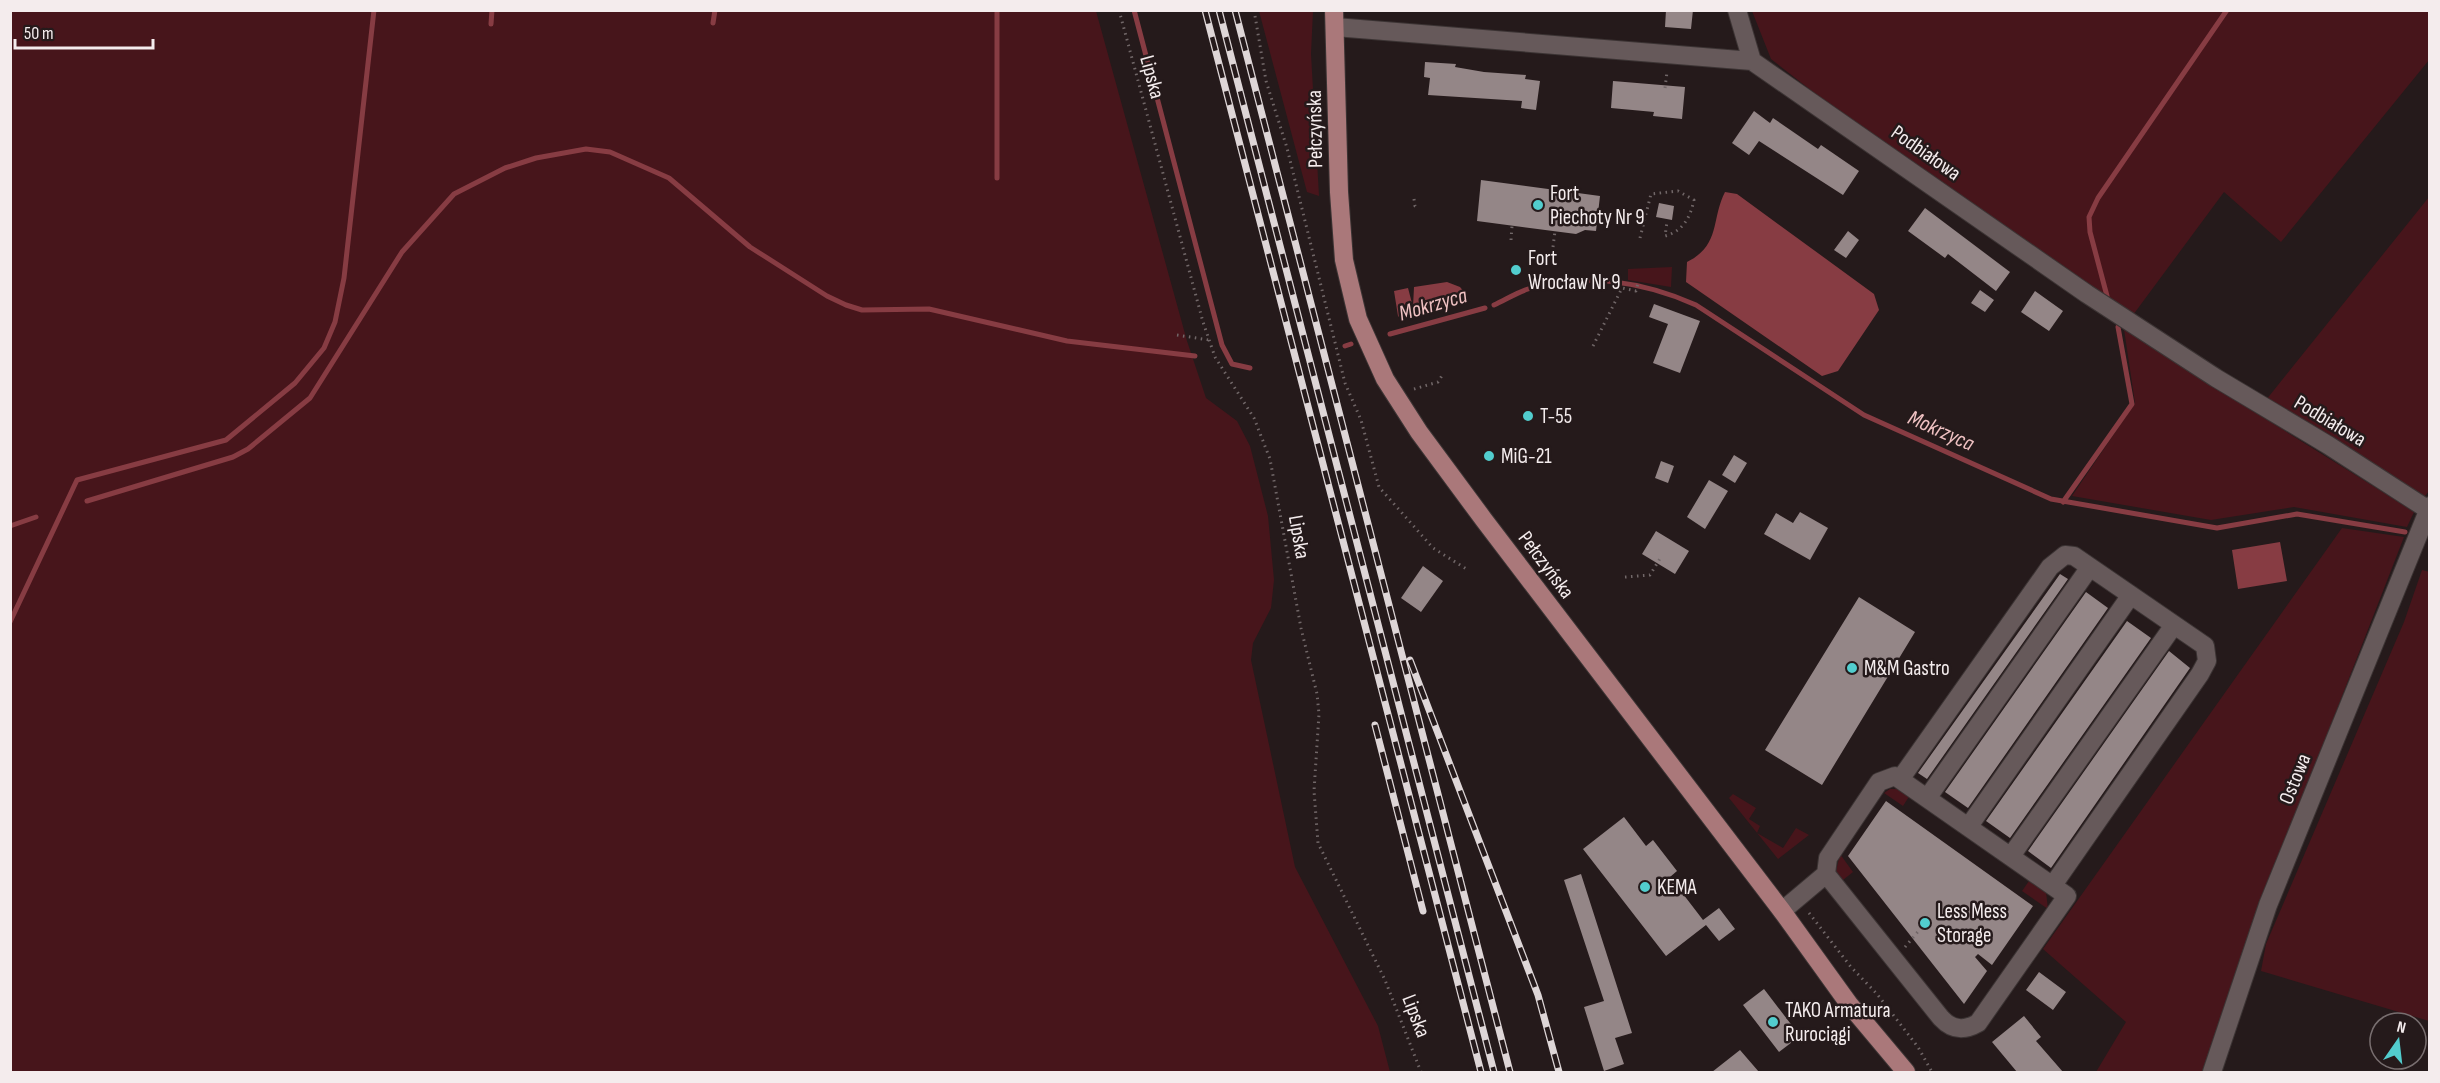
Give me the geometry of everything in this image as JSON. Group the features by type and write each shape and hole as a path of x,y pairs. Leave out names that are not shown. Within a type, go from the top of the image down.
{"main road":[{"name":"Pełczyńska","path":"1334,19 1341,241 1351,294 1377,363 1400,404 1444,467 1782,911 1849,1004 1905,1072"}],"street":[{"path":"1334,19 1752,61 1737,10"},
{"name":"Podbiałowa","path":"1752,61 2087,294 2216,378 2428,508"},
{"name":"Ostowa","path":"2212,1072 2268,905 2428,508"},
{"path":"1901,778 2050,567 2065,555 2074,556 2205,646 2207,661 2053,885"},
{"path":"1928,797 2090,567"},
{"path":"1969,826 2131,595"},
{"path":"2011,856 2174,625"},
{"path":"1782,911 1826,874 1828,858 1879,783 1890,777 1901,778 2067,896 1978,1023 1962,1029 1946,1024 1826,874"}],"path":[{"name":"Lipska","path":"1119,10 1209,340 1215,357 1254,418 1270,459 1301,628 1317,694 1319,714 1314,791 1318,843 1385,980 1421,1072"},
{"path":"1254,10 1266,81 1287,148 1345,383 1361,420 1379,487 1433,548 1468,570"},
{"path":"1640,238 1651,194 1678,191 1694,200 1690,218 1675,233 1665,236 1667,222"},
{"path":"1414,199 1415,206 1419,208"},
{"path":"1510,240 1512,226"},
{"path":"1554,247 1555,231"},
{"path":"1593,346 1622,288 1636,291 1638,283"},
{"path":"1177,335 1209,340"},
{"path":"1412,390 1438,382 1443,374"},
{"path":"1409,385 1418,398"},
{"path":"1625,577 1650,575 1661,557"},
{"path":"1798,899 1851,968 1884,1002 1918,1047 1932,1072"},
{"path":"1892,958 1911,942 1922,928"}],"shaded area":[{"path":"10,11 1096,11 1187,341 1206,398 1237,421 1250,446 1268,516 1274,580 1271,608 1253,643 1251,660 1295,867 1378,1026 1390,1072 11,1072"},
{"path":"1259,11 1313,11 1311,54 1319,196 1307,192"},
{"path":"1752,11 2429,11 2429,60 2281,242 2224,192 2133,315 1840,113 1771,59"},
{"path":"2429,197 2429,491 2425,496 2266,400"},
{"path":"1672,267 1671,287 1628,280 1628,269"},
{"path":"2124,329 2414,512 2407,527 2294,507 2211,520 2072,496 2135,403"},
{"path":"2342,528 2404,537 2263,899 2202,1072 2096,1072 2126,1022 2043,949"},
{"path":"2422,570 2430,572 2429,1021 2428,1011 2395,1011 2261,971 2266,944 2404,622"},
{"path":"1890,789 1901,789 1910,795 1903,806 1884,793"},
{"path":"1733,794 1756,808 1749,819 1760,826 1757,833 1729,798"},
{"path":"1796,828 1809,835 1778,859 1757,833 1783,848"},
{"path":"1840,854 1853,872 1843,880 1836,871"},
{"path":"2029,881 2046,892 2048,909 2022,891"}],"water":[{"path":"1725,192 1737,194 1874,294 1879,310 1838,371 1822,376 1686,282 1687,262 1698,255 1710,240"},
{"path":"1447,282 1460,287 1465,293 1463,300 1400,318 1398,316 1394,291 1408,288 1413,307 1414,287"},
{"path":"2280,542 2287,581 2238,589 2232,550"}],"building":[{"path":"1666,10 1693,10 1691,29 1665,27"},
{"path":"1425,62 1456,64 1455,67 1484,72 1526,75 1525,79 1540,81 1536,110 1521,108 1522,101 1428,95 1430,78 1424,77"},
{"path":"1613,81 1685,87 1682,119 1653,116 1654,112 1611,108"},
{"path":"1754,111 1770,123 1773,118 1818,149 1821,145 1859,171 1843,195 1759,141 1749,155 1732,143"},
{"name":"Fort Piechoty Nr 9","path":"1481,180 1600,196 1596,231 1585,230 1576,234 1477,221"},
{"path":"1659,203 1674,206 1672,220 1656,217"},
{"path":"1925,208 2010,272 1996,291 1948,254 1945,258 1908,231"},
{"path":"1848,231 1859,240 1846,258 1834,250"},
{"path":"1980,290 1994,300 1985,312 1971,303"},
{"path":"2035,291 2063,311 2049,331 2021,312"},
{"path":"1654,304 1700,321 1680,373 1653,363 1668,324 1649,317"},
{"path":"1734,455 1747,463 1735,483 1722,475"},
{"path":"1661,461 1674,466 1668,483 1655,478"},
{"path":"1709,480 1728,491 1705,529 1687,517"},
{"path":"1800,512 1828,528 1810,560 1764,534 1776,513 1793,523"},
{"path":"1656,531 1689,551 1675,574 1642,554"},
{"path":"1423,566 1443,581 1421,612 1401,598"},
{"path":"2060,574 2068,579 1927,779 1918,773"},
{"path":"2086,592 2108,608 1968,808 1945,792"},
{"path":"1859,597 1915,632 1822,785 1765,750"},
{"path":"2127,621 2151,638 2010,838 1986,821"},
{"path":"2169,651 2190,668 2051,868 2028,851"},
{"path":"1886,801 2033,906 1992,965 1978,954 1975,957 1987,971 1964,1004 1848,856"},
{"path":"1624,817 1646,846 1653,840 1677,871 1670,877 1703,920 1719,908 1735,929 1719,941 1706,925 1666,956 1583,849"},
{"path":"1581,874 1632,1033 1615,1038 1624,1064 1604,1071 1584,1007 1604,1001 1564,880"},
{"path":"2039,972 2066,992 2053,1010 2026,990"},
{"name":"TAKO Armatura Rurociągi","path":"1764,989 1800,1036 1779,1052 1743,1005"},
{"path":"2024,1016 2041,1037 2036,1041 2063,1072 2017,1072 1992,1042"},
{"path":"1740,1050 1759,1072 1712,1072"}],"waterway":[{"path":"10,622 77,480 226,440 295,383 324,348 335,322 344,278 374,10"},
{"path":"491,24 492,10"},
{"path":"713,23 715,10"},
{"path":"997,10 997,178"},
{"path":"1134,10 1222,345 1232,364 1250,368"},
{"path":"2107,296 2090,232 2089,217 2098,198 2227,10"},
{"path":"87,501 233,457 248,449 310,398 402,252 454,194 505,168 536,158 586,149 610,152 669,178 750,247 827,296 846,305 862,310 929,309 1067,341 1195,356"},
{"name":"Mokrzyca","path":"1494,305 1528,289 1569,281 1613,282 1656,290 1696,305 1864,415 2051,499 2217,528 2297,514 2405,532"},
{"name":"Mokrzyca","path":"1390,334 1485,308"},
{"path":"2063,502 2132,404 2118,327"},
{"name":"Mokrzyca","path":"1345,346 1351,344"},
{"path":"10,526 36,517"}],"railway":[{"path":"1205,10 1481,1072"},
{"path":"1219,10 1494,1072"},
{"path":"1235,10 1510,1072"},
{"path":"1410,660 1538,995 1559,1072"},
{"path":"1375,725 1423,911"}],"place":[{"name":"Fort Piechoty Nr 9","path":"1538,205"},
{"name":"Fort Wrocław Nr 9","path":"1516,270"},
{"name":"T-55","path":"1528,416"},
{"name":"MiG-21","path":"1489,456"},
{"name":"M&M Gastro","path":"1852,668"},
{"name":"KEMA","path":"1645,887"},
{"name":"Less Mess Storage","path":"1925,923"},
{"name":"TAKO Armatura Rurociągi","path":"1773,1022"}]}
